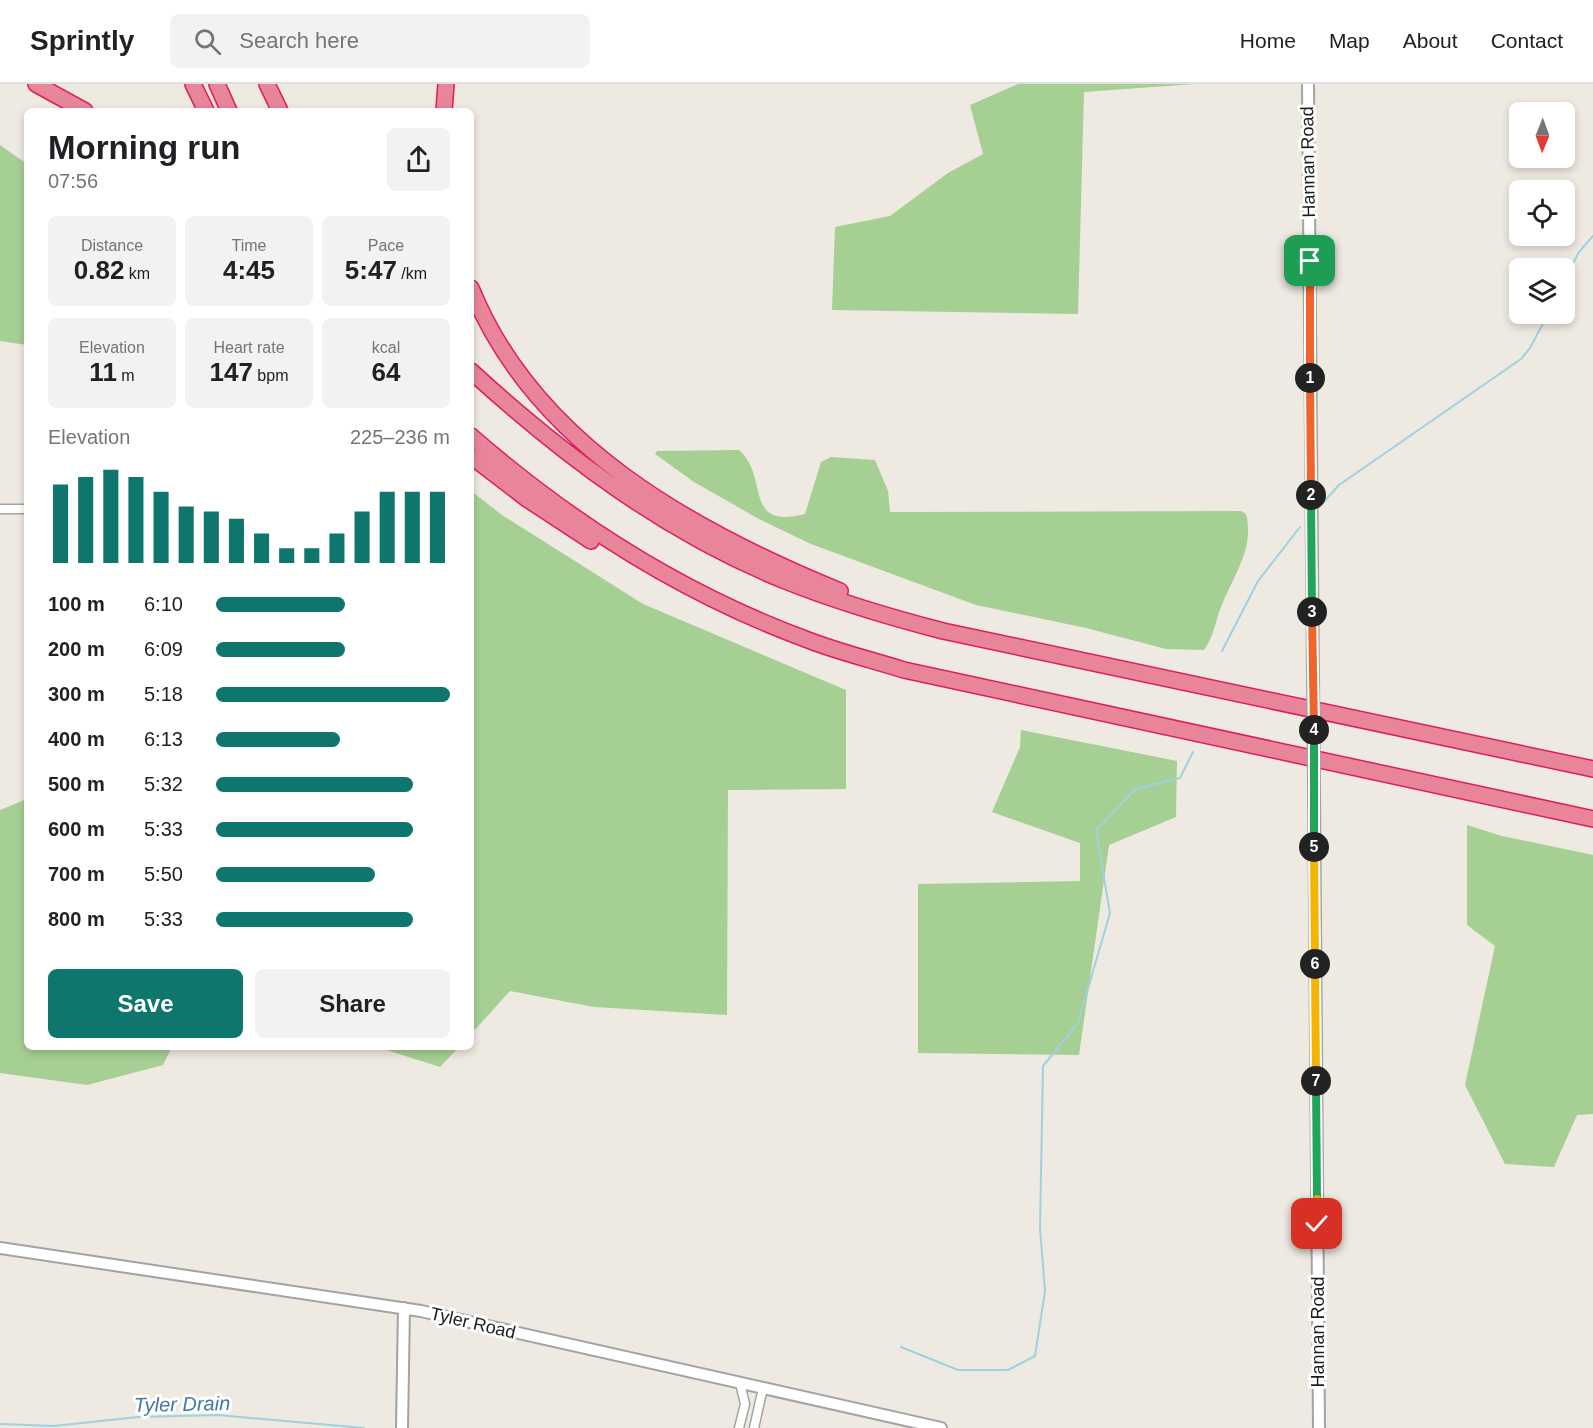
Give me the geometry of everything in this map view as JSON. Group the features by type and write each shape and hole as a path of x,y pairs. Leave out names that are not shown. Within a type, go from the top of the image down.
{"highway":[{"path":"36,84 80,108"},
{"path":"193,84 205,108"},
{"path":"217,84 228,108"},
{"path":"267,84 279,108"},
{"path":"439,108 440,84"},
{"path":"444,108 446,84"},
{"path":"474,295 510,364 532,393 554,416 610,465 686,516 724,538 773,563 863,600 896,619"},
{"path":"474,374 564,452 600,478 700,540 781,579 896,619 943,631 1593,769"},
{"path":"474,438 555,505 602,537 685,586"},
{"path":"474,458 527,499 612,554 640,569 685,586 809,641 904,670 1593,819"}],"street":[{"name":"Hannan Road","path":"1308,84 1319,1428"},
{"path":"0,509 24,508"},
{"name":"Tyler Road","path":"0,1248 404,1308 941,1428"},
{"path":"402,1428 404,1308"},
{"path":"739,1428 745,1404 740,1383"},
{"path":"754,1428 763,1388"}],"green space":[{"path":"1018,84 1195,84 1084,92 1078,314 832,310 835,227 890,216 948,173 983,154 970,105"},
{"path":"0,145 24,162 24,345 0,341"},
{"path":"739,450 748,461 754,474 765,508 772,515 785,517 805,514 821,462 831,457 875,460 888,491 890,512 1241,511 1246,514 1248,539 1241,562 1204,650 1166,649 1086,628 976,605 811,544 759,519 694,482 655,454 657,451"},
{"path":"474,493 502,515 643,604 846,690 846,789 728,790 727,1015 594,1007 510,991 474,1031"},
{"path":"1021,730 1177,761 1176,817 1109,845 1079,1055 918,1053 918,884 1080,881 1080,843 992,812 1020,747"},
{"path":"24,800 24,1050 170,1050 163,1065 87,1085 0,1073 0,810"},
{"path":"1467,825 1502,836 1593,855 1593,1114 1577,1115 1554,1167 1505,1164 1465,1085 1495,946 1467,925"},
{"path":"386,1050 456,1050 440,1067"}],"waterway":[{"path":"1575,260 1593,236"},
{"path":"1321,505 1339,485 1521,359 1530,348 1543,324"},
{"path":"1222,651 1258,581 1300,527"},
{"path":"901,1347 958,1370 1008,1370 1035,1356 1045,1291 1040,1228 1043,1066 1078,1023 1110,913 1096,831 1135,789 1180,778 1193,752"},
{"name":"Tyler Drain","path":"396,1428 398,1339"},
{"name":"Tyler Drain","path":"0,1424 54,1426 138,1417 218,1415 364,1428"}],"route":[{"path":"1310,261 1317,1224"}]}
